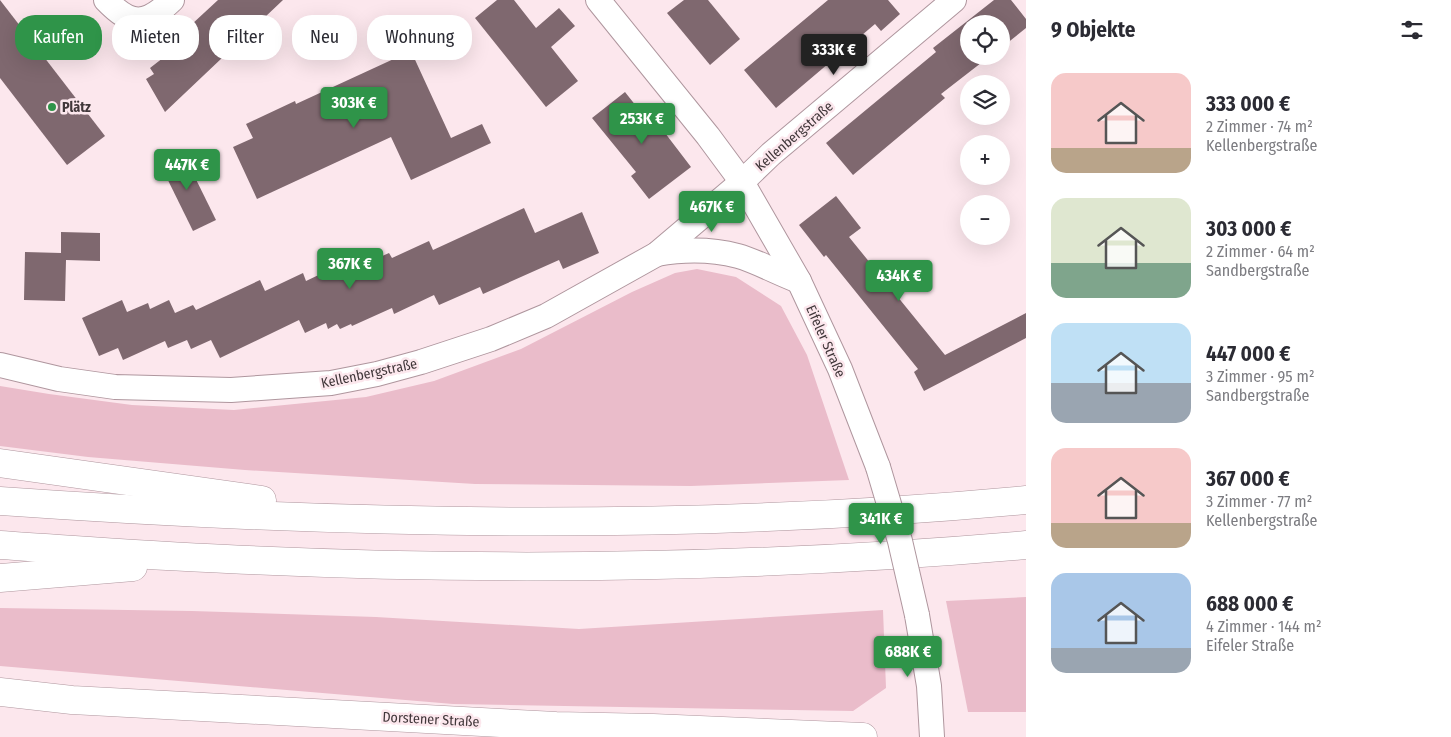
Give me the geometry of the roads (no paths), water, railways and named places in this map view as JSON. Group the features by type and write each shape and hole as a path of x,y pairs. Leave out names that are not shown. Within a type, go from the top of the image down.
{"main road":[{"path":"0,463 80,473 392,520"},
{"path":"0,501 139,511 392,520 574,521 760,517 1026,500"},
{"path":"0,545 227,559 392,564 582,566 868,556 1026,545"},
{"path":"0,578 227,559"},
{"name":"Dorstener Straße","path":"0,692 72,700 453,728 556,726 653,728 863,737"}],"street":[{"path":"106,0 126,18 136,20 152,15 172,0"},
{"name":"Eifeler Straße","path":"598,0 708,136 742,182 799,281 840,369 878,467 900,541 917,615 929,686 932,737"},
{"name":"Kellenbergstraße","path":"0,365 59,379 115,387 230,390 331,383 377,374 421,362 491,339 546,316 657,254 742,182 770,154 954,0"},
{"name":"Kellenbergstraße","path":"657,254 691,250 726,254 740,257 799,281"}],"place":[{"name":"Plätz","path":"52,107"}]}
